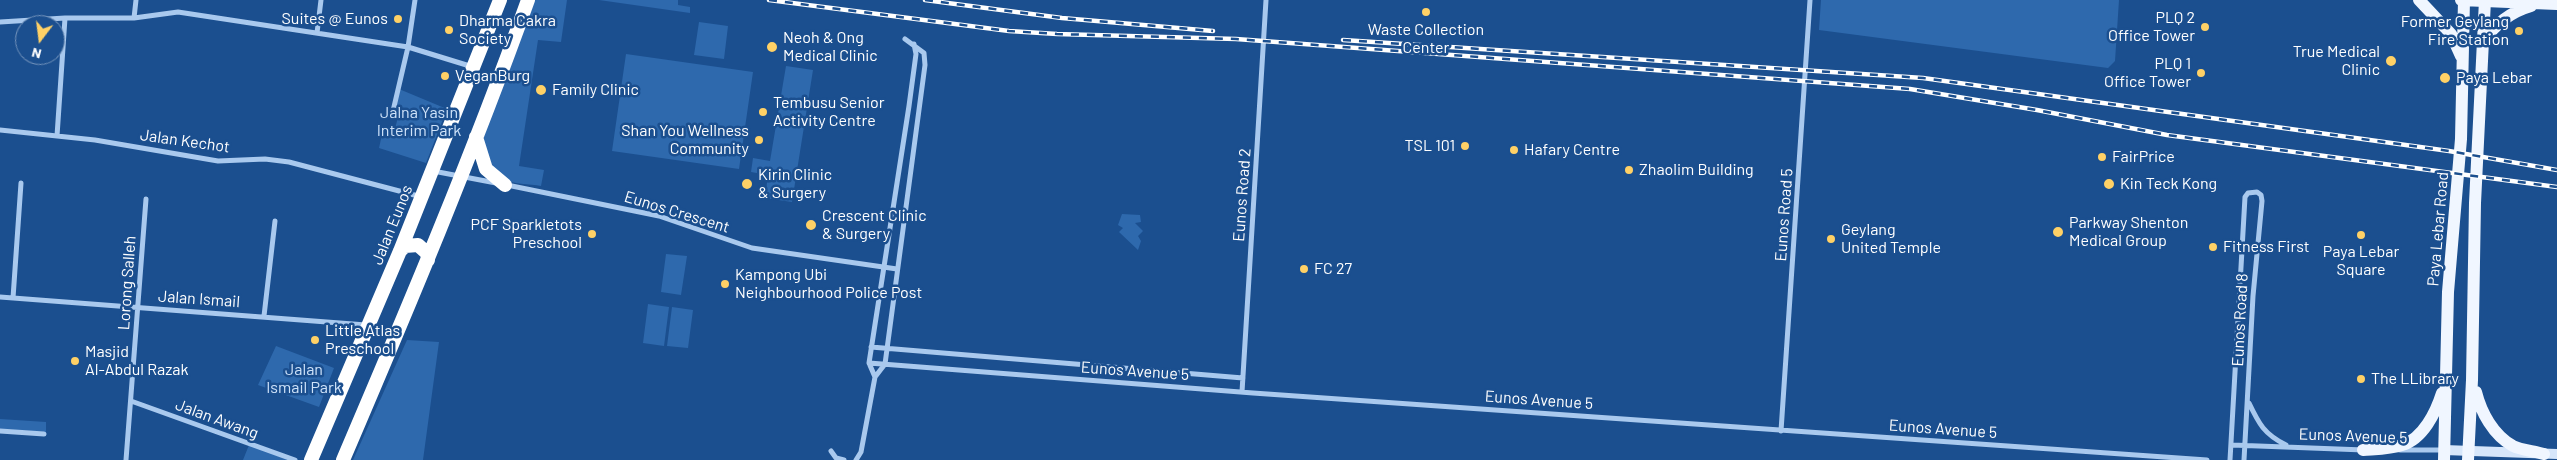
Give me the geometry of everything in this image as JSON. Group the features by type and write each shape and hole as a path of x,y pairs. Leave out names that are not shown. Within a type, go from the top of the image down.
{"highway":[{"name":"Jalan Eunos","path":"310,460 400,251 500,0"},
{"path":"342,460 428,260 528,0"},
{"path":"476,138 486,169 505,185"},
{"path":"400,251 405,246 418,245 427,253 428,260"}],"main road":[{"path":"2419,0 2451,34 2462,58"},
{"path":"2463,0 2557,4"},
{"name":"Paya Lebar Road","path":"2444,455 2448,292 2461,139 2463,0"},
{"path":"2468,455 2472,380 2475,203 2485,1"},
{"path":"2482,42 2502,20 2518,10 2541,3"},
{"path":"2472,380 2481,413 2497,431 2513,446 2544,454"},
{"path":"2363,450 2403,445 2415,437 2432,417 2446,384"},
{"path":"2444,455 2557,454"}],"street":[{"path":"134,18 136,0"},
{"path":"317,33 321,0"},
{"path":"393,111 408,47 415,0"},
{"name":"Eunos Road 2","path":"1242,392 1266,0"},
{"name":"Eunos Road 5","path":"1781,432 1810,0"},
{"path":"65,18 134,18 178,12 408,47 473,68"},
{"path":"0,22 15,21"},
{"path":"856,460 860,452 874,377 885,364 925,65 924,52 905,39"},
{"path":"874,377 869,363 909,106 916,54 914,44"},
{"path":"57,136 62,65"},
{"name":"Jalan Kechot","path":"0,130 57,136 218,161 265,159 289,162 422,197"},
{"name":"Eunos Crescent","path":"433,170 659,216 752,248 897,269"},
{"path":"13,298 21,183"},
{"name":"Eunos Road 8","path":"2230,460 2245,197 2250,192 2259,193 2262,201 2253,296 2244,460"},
{"name":"Lorong Salleh","path":"126,460 146,199"},
{"path":"264,316 275,221"},
{"name":"Jalan Ismail","path":"0,297 369,325"},
{"name":"Eunos Avenue 5","path":"871,347 1243,378"},
{"name":"Eunos Avenue 5","path":"869,363 1781,432 2207,460"},
{"name":"Jalan Awang","path":"131,401 296,460"},
{"path":"2248,402 2260,426 2273,438 2290,447"},
{"path":"0,431 44,434"},
{"name":"Eunos Avenue 5","path":"2232,445 2444,455"},
{"path":"831,452 836,458 844,460"}],"green space":[{"path":"534,0 567,0 561,42 538,40 519,166 544,170 541,186 511,182 497,175 489,165 484,139 484,133"},
{"path":"599,0 678,0 678,5 690,7 690,13"},
{"path":"1821,0 2119,0 2115,61 2108,68 1819,30"},
{"path":"699,22 728,26 724,59 694,55"},
{"path":"626,54 753,72 739,169 612,151"},
{"path":"786,66 813,70 792,202 765,198 768,175 751,172 753,158 770,161"},
{"name":"Jalna Yasin Interim Park","path":"399,89 447,109 426,163 379,148 383,130 394,133 399,113 394,111"},
{"path":"1122,214 1140,215 1141,222 1135,223 1143,231 1138,236 1141,241 1138,250 1119,232 1123,228 1118,225"},
{"path":"666,254 687,256 681,295 661,292"},
{"path":"648,304 669,307 664,346 643,343"},
{"path":"672,307 693,310 688,348 667,346"},
{"path":"407,340 439,342 423,460 353,460"},
{"name":"Jalan Ismail Park","path":"276,346 334,368 319,407 258,385"},
{"path":"0,419 46,422 46,432 0,429"},
{"path":"249,445 292,460 243,460"}],"railway":[{"path":"769,0 1009,31 1236,39 1910,89 2037,110 2167,135 2557,187"},
{"path":"925,0 1062,18 1213,31"},
{"path":"1343,40 1923,78 2449,151 2557,170"}],"place":[{"name":"Waste Collection Center","path":"1426,12"},
{"name":"Suites @ Eunos","path":"398,19"},
{"name":"PLQ 2 Office Tower","path":"2205,27"},
{"name":"Dharma Cakra Society","path":"449,30"},
{"name":"Former Geylang Fire Station","path":"2519,31"},
{"name":"Neoh & Ong Medical Clinic","path":"772,47"},
{"name":"True Medical Clinic","path":"2391,61"},
{"name":"PLQ 1 Office Tower","path":"2201,73"},
{"name":"VeganBurg","path":"445,76"},
{"name":"Paya Lebar","path":"2445,78"},
{"name":"Family Clinic","path":"541,90"},
{"name":"Tembusu Senior Activity Centre","path":"763,112"},
{"name":"Shan You Wellness Community","path":"759,140"},
{"name":"TSL 101","path":"1465,146"},
{"name":"Hafary Centre","path":"1514,150"},
{"name":"FairPrice","path":"2102,157"},
{"name":"Zhaolim Building","path":"1629,170"},
{"name":"Kirin Clinic & Surgery","path":"747,184"},
{"name":"Kin Teck Kong","path":"2109,184"},
{"name":"Crescent Clinic & Surgery","path":"811,225"},
{"name":"Parkway Shenton Medical Group","path":"2058,232"},
{"name":"PCF Sparkletots Preschool","path":"592,234"},
{"name":"Paya Lebar Square","path":"2361,235"},
{"name":"Geylang United Temple","path":"1831,239"},
{"name":"Fitness First","path":"2213,247"},
{"name":"FC 27","path":"1304,269"},
{"name":"Kampong Ubi Neighbourhood Police Post","path":"725,284"},
{"name":"Little Atlas Preschool","path":"315,340"},
{"name":"Masjid Al-Abdul Razak","path":"75,361"},
{"name":"The LLibrary","path":"2361,379"}]}
